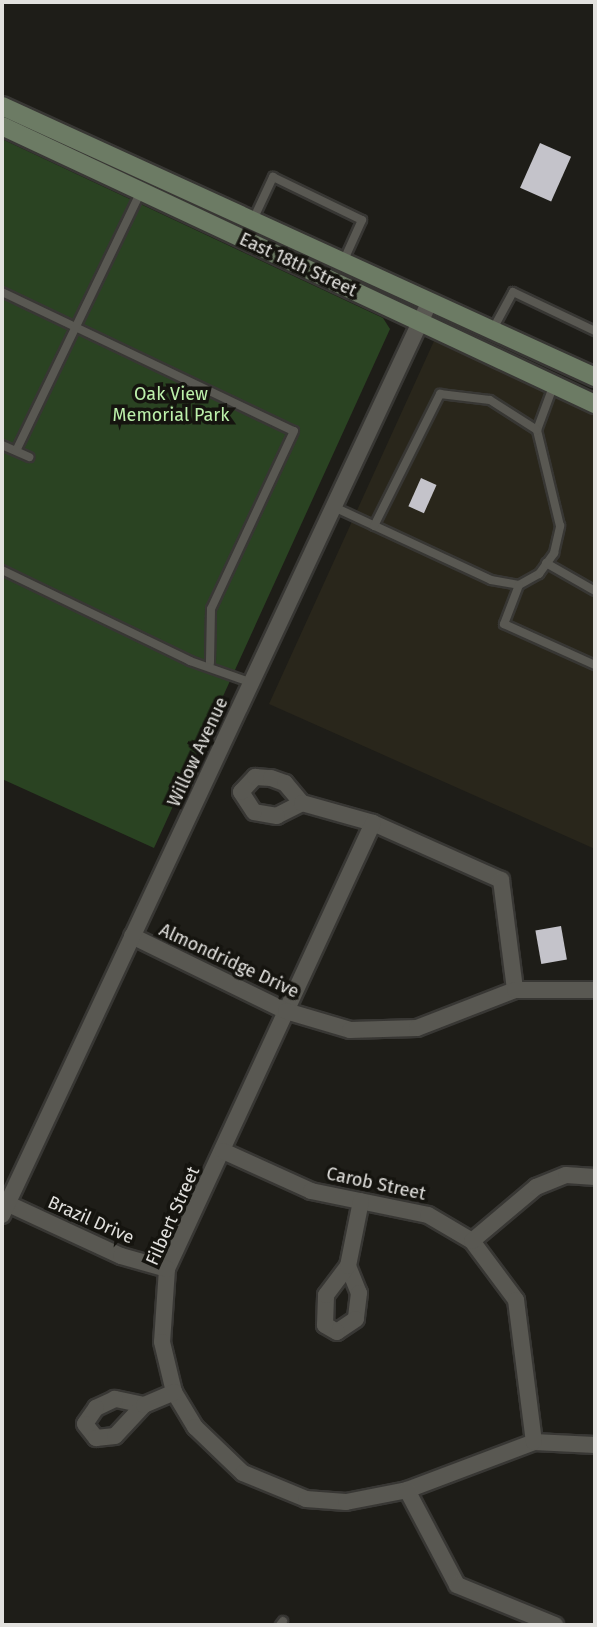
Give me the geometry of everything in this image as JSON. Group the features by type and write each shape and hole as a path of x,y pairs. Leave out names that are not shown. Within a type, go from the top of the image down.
{"main road":[{"name":"East 18th Street","path":"2,106 342,265 424,314 595,404"},
{"name":"East 18th Street","path":"2,126 141,191 424,314 492,332 595,377"}],"street":[{"name":"Willow Avenue","path":"4,1207 424,314"},
{"path":"302,803 373,823 501,880 515,990"},
{"name":"Filbert Street","path":"373,823 167,1269 162,1342 174,1392 217,1450 269,1486 346,1502 407,1490 534,1442 595,1445"},
{"name":"Almondridge Drive","path":"132,936 286,1011 351,1030 417,1028 515,990 595,990"},
{"name":"Carob Street","path":"223,1151 311,1191 428,1215 472,1241 504,1276 516,1300 534,1442"},
{"path":"472,1241 536,1187 566,1175 595,1177"},
{"path":"348,1266 361,1201"},
{"name":"Brazil Drive","path":"4,1207 121,1256 167,1269"},
{"path":"144,1405 174,1392"},
{"path":"407,1490 457,1585 555,1625"}],"lane":[{"path":"251,223 273,177 362,220 342,265"},
{"path":"16,451 141,191"},
{"path":"2,292 294,431 211,609 210,663"},
{"path":"492,332 513,292 595,331"},
{"path":"554,384 537,430 560,526 546,563 519,585 504,624 595,665"},
{"path":"374,526 440,394 490,400 537,430"},
{"path":"2,444 29,457"},
{"path":"334,507 491,580 519,585"},
{"path":"546,563 595,591"},
{"path":"2,570 190,661 210,663 252,683"}],"shaded area":[{"path":"434,341 595,414 595,849 269,704"}],"green space":[{"name":"Oak View Memorial Park","path":"2,139 383,318 390,329 154,848 2,779"}],"building":[{"path":"540,143 571,157 551,202 520,188"},
{"path":"421,478 437,485 424,513 408,506"},
{"path":"561,926 567,959 541,964 535,931"}]}
